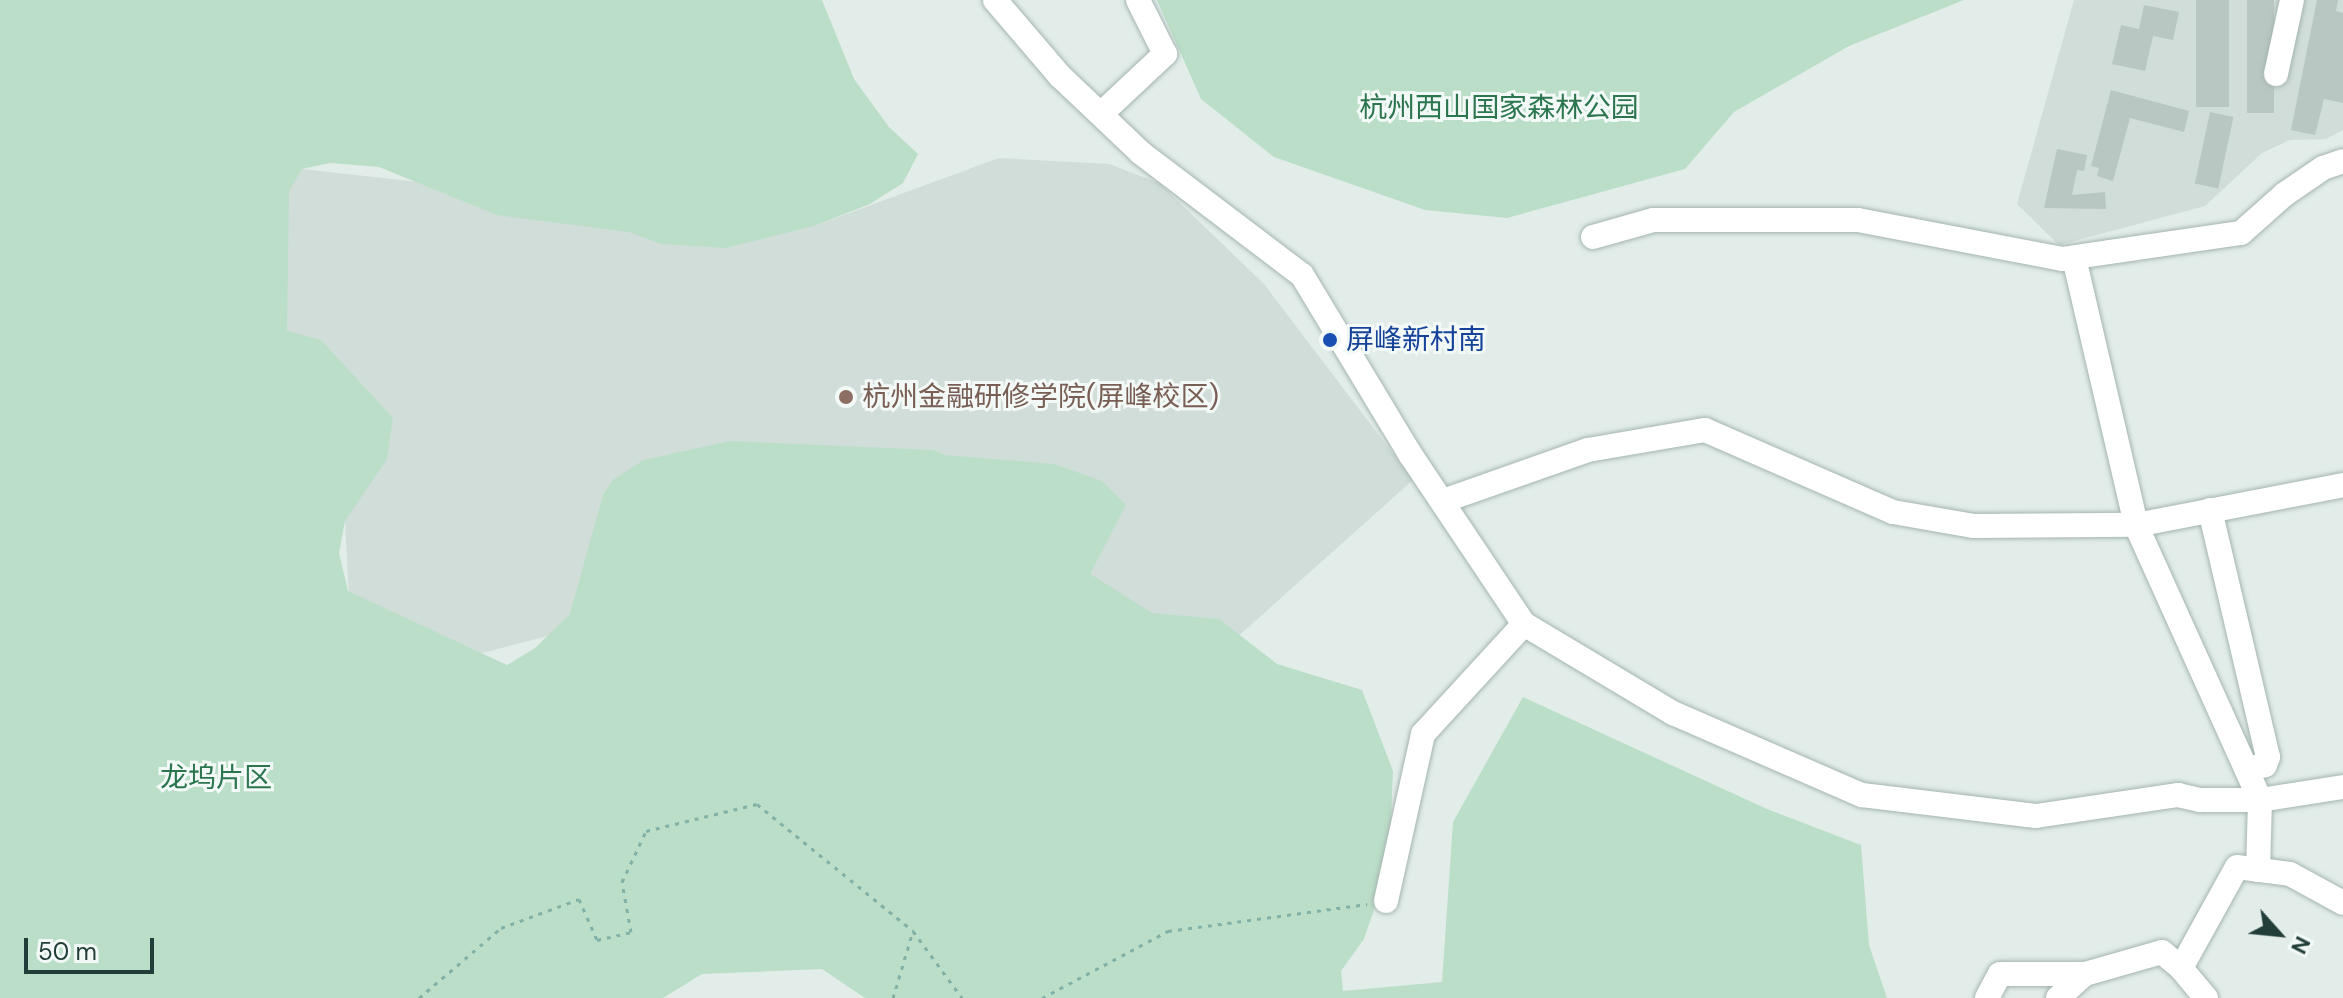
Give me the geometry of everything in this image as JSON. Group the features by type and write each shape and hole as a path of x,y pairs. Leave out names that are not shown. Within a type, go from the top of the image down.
{"street":[{"path":"995,0 1141,153 1302,275 1351,357 1524,624 1673,713 1862,795 2036,816 2178,795 2200,800 2260,800 2343,787"},
{"path":"1101,114 1165,54 1138,0"},
{"path":"2276,74 2292,0"},
{"path":"1593,237 1653,220 1858,220 2074,258 2241,233 2285,194 2323,168 2343,161"},
{"path":"2074,258 2136,525 2260,800 2258,870"},
{"path":"1443,501 1588,450 1705,430 1893,512 1973,526 2136,525 2343,485"},
{"path":"2210,510 2268,757 2265,765 2246,769"},
{"path":"1386,901 1423,734 1524,624"},
{"path":"2181,968 2237,867 2290,874 2343,903"},
{"path":"1987,998 2000,974 2085,974 2162,952 2181,968 2206,998"},
{"path":"2058,998 2085,974"}],"path":[{"path":"419,998 501,928 579,899 597,940 631,932 622,882 646,831 757,804 913,931 962,998"},
{"path":"1042,998 1168,931 1386,901"},
{"path":"893,998 913,931"}],"shaded area":[{"path":"2074,0 2343,0 2343,130 2326,139 2290,140 2262,153 2205,206 2059,245 2017,204"},
{"name":"杭州金融研修学院(屏峰校区)","path":"999,158 1109,164 1159,183 1264,284 1413,480 1196,674 563,632 463,658 349,597 345,521 95,340 302,169 814,226"}],"green space":[{"name":"龙坞片区","path":"0,0 822,0 854,79 889,127 918,154 903,183 870,204 814,226 726,248 661,244 629,232 497,215 379,167 330,163 302,169 289,191 287,331 321,340 393,418 387,459 345,521 339,553 348,591 507,665 535,648 570,614 603,495 613,480 644,460 730,441 933,450 945,455 1054,464 1102,481 1126,505 1090,574 1152,613 1219,619 1277,664 1362,690 1393,771 1389,866 1364,939 1341,971 1343,991 1442,982 1453,822 1523,697 1767,809 1861,845 1869,945 1887,998 865,998 822,969 702,974 663,998 0,998"},
{"name":"杭州西山国家森林公园","path":"1157,0 1964,0 1849,46 1734,112 1685,169 1507,218 1425,210 1274,157 1201,99"}],"building":[{"path":"2196,0 2229,0 2229,107 2196,107"},
{"path":"2247,0 2274,0 2274,113 2247,113"},
{"path":"2317,0 2338,0 2336,11 2343,13 2343,103 2324,99 2315,135 2291,130"},
{"path":"2144,5 2179,12 2173,40 2153,36 2145,71 2112,64 2121,25 2139,29"},
{"path":"2111,90 2189,111 2184,132 2130,118 2113,181 2097,176 2099,168 2091,166"},
{"path":"2210,112 2233,117 2218,188 2195,183"},
{"path":"2057,149 2087,155 2084,171 2077,170 2072,195 2105,192 2106,209 2044,208"}],"place":[{"name":"屏峰新村南","path":"1330,340"},
{"name":"杭州金融研修学院(屏峰校区)","path":"846,397"}]}
